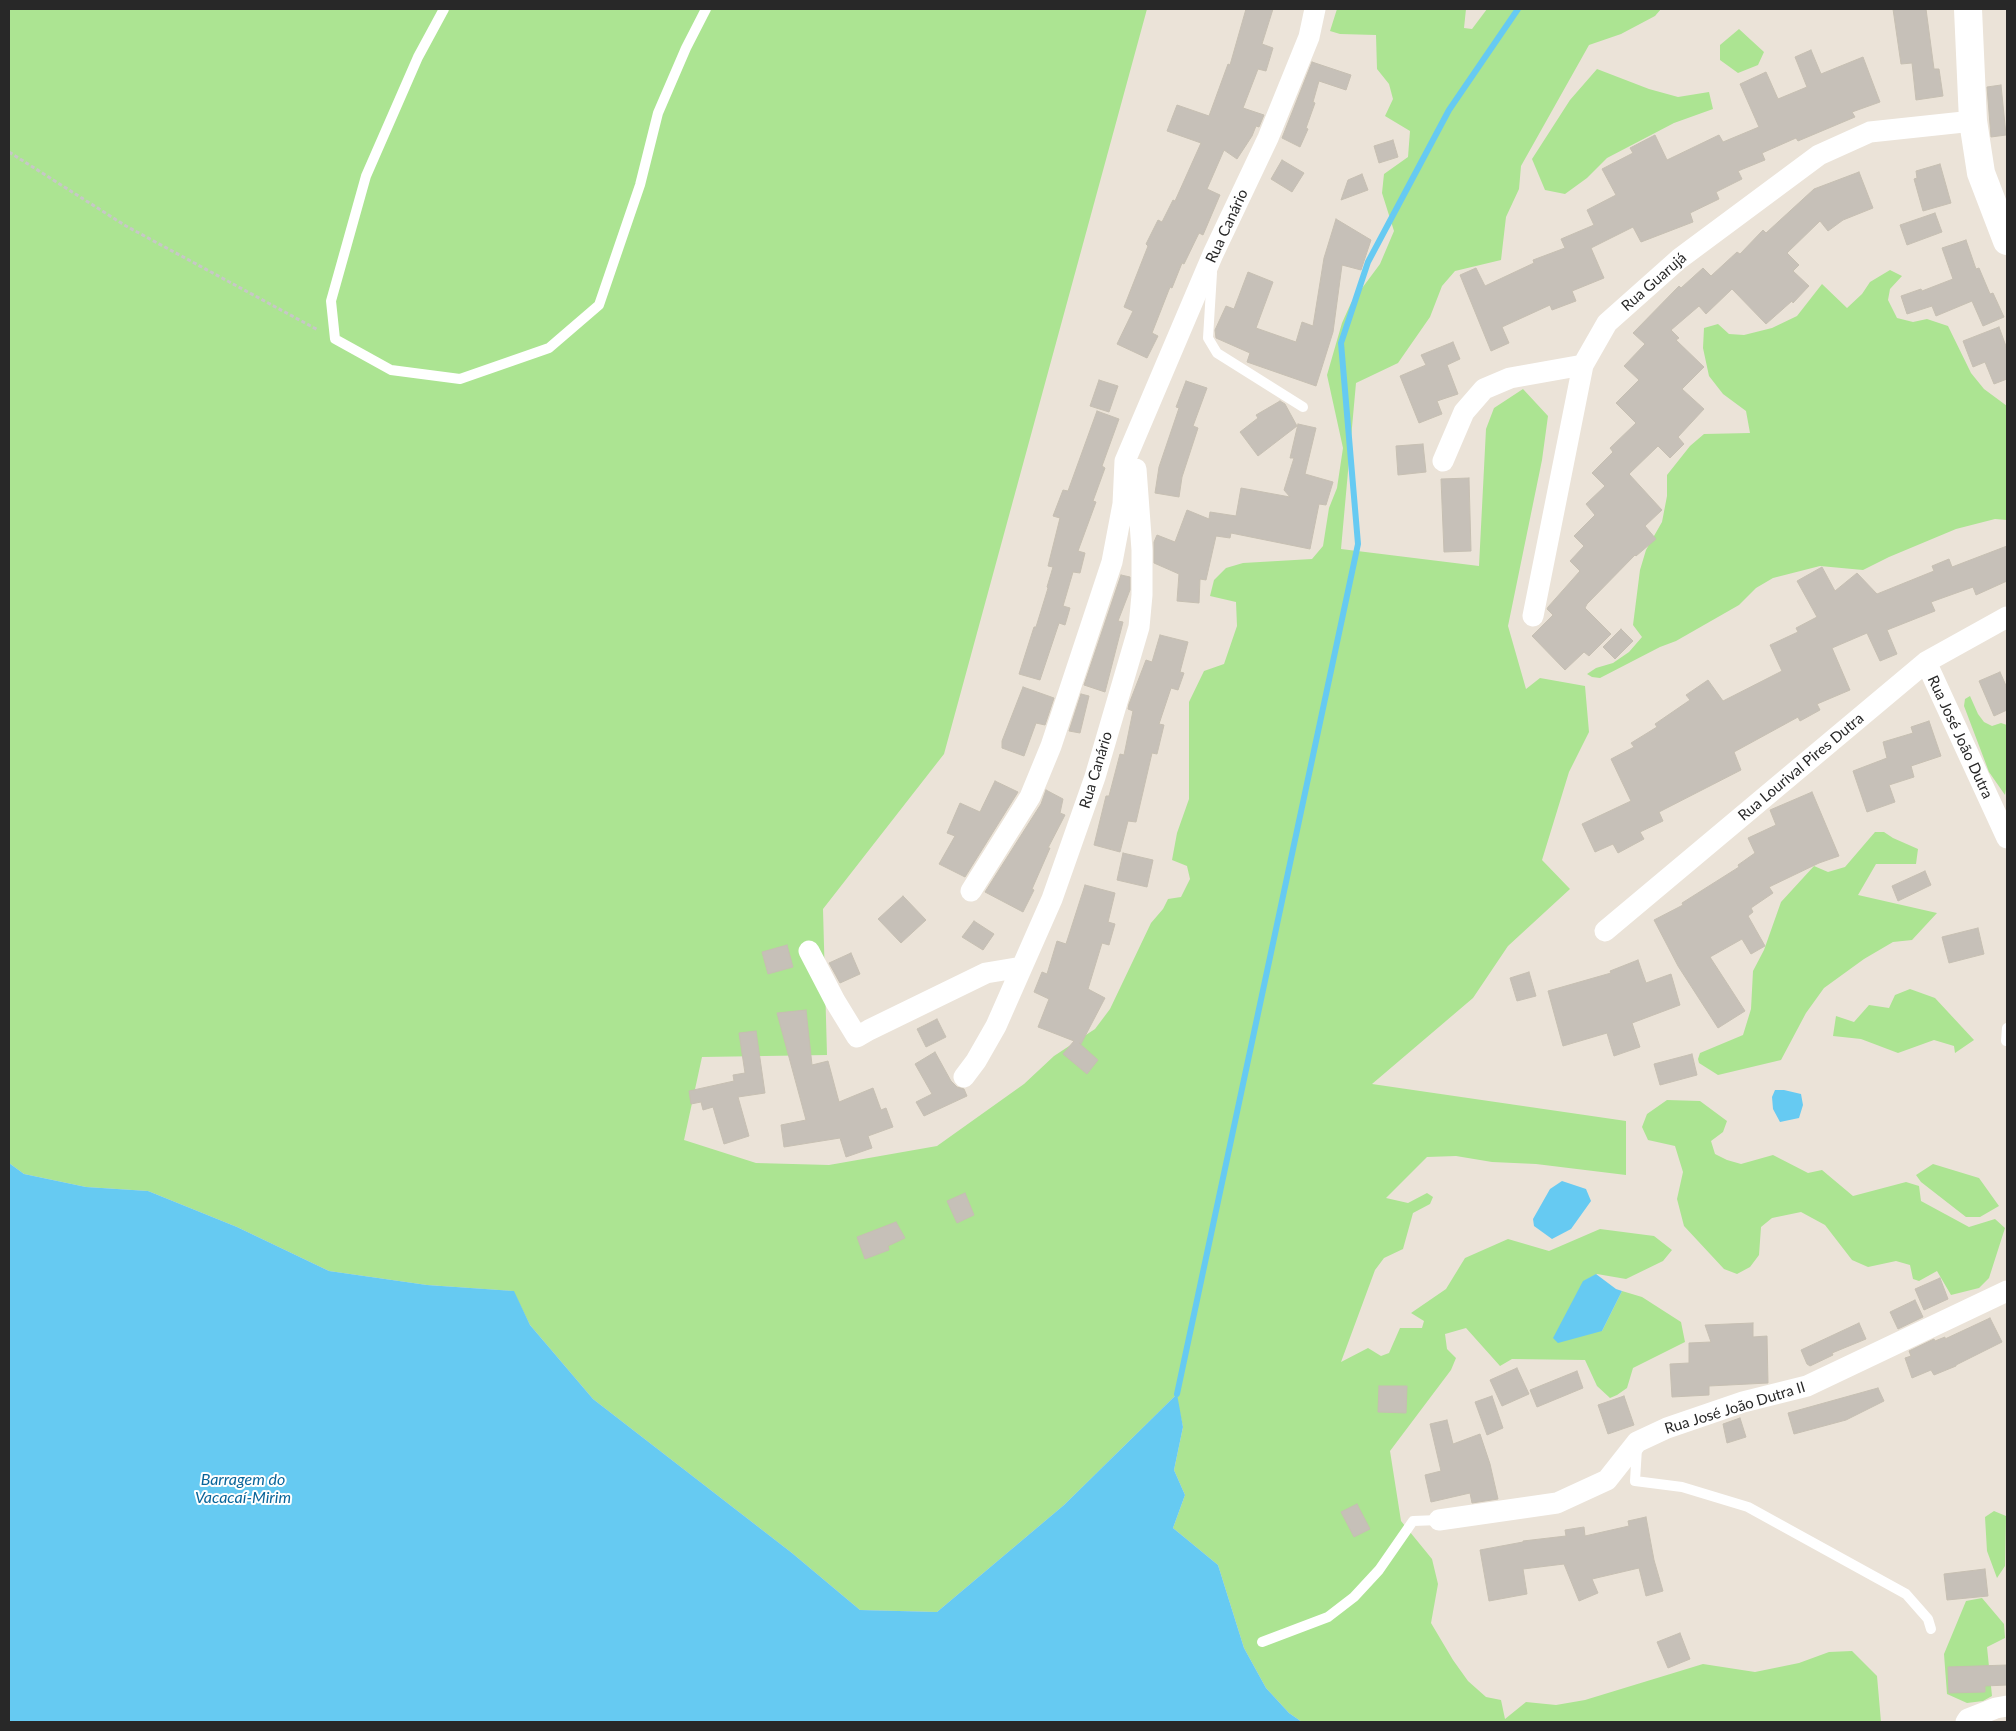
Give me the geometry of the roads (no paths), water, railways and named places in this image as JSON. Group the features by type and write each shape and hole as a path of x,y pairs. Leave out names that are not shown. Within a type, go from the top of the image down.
{"street":[{"name":"Rua Canário","path":"971,890 1030,797 1051,746 1112,562 1123,504 1125,461 1213,254 1268,138 1309,37 1315,9"},
{"path":"1968,9 1973,121 1981,173 2007,241"},
{"name":"Rua Guarujá","path":"1532,616 1583,365 1607,324 1679,259 1819,156 1870,132 1973,121"},
{"path":"1443,461 1464,412 1484,388 1510,378 1583,365"},
{"name":"Rua Canário","path":"964,1078 996,1026 1052,899 1095,777 1139,627 1142,595 1142,550 1133,442"},
{"name":"Rua Lourival Pires Dutra","path":"1605,931 1926,662 2007,617"},
{"name":"Rua José João Dutra","path":"1926,662 2007,838"},
{"path":"809,951 835,1001 858,1037 986,973 1022,967"},
{"name":"Rua José João Dutra II","path":"1438,1520 1557,1502 1607,1480 1638,1442 1667,1428 1733,1405 1807,1386 2007,1291"},
{"path":"1967,1720 1996,1708 2007,1706"}],"lane":[{"path":"444,9 418,57 366,176 331,301 335,339 392,370 460,379 549,348 599,305 640,185 658,113 686,48 706,9"},
{"path":"1213,254 1208,338 1217,353 1303,407"},
{"path":"2006,1040 2007,1028"},
{"path":"1638,1442 1635,1481 1682,1487 1748,1507 1906,1594 1928,1619 1931,1629"},
{"path":"1262,1642 1328,1617 1354,1597 1379,1570 1412,1521 1438,1520"}],"water":[{"path":"1775,1090 1801,1094 1803,1105 1799,1118 1780,1122 1773,1109 1772,1097"},
{"name":"Barragem do Vacacaí-Mirim","path":"9,1163 24,1174 86,1187 148,1191 237,1227 329,1271 427,1285 514,1291 530,1325 593,1399 792,1553 860,1610 937,1612 1064,1505 1177,1394 1183,1427 1174,1470 1185,1495 1173,1528 1218,1565 1244,1648 1266,1688 1289,1713 1302,1722 9,1722"},
{"path":"1562,1181 1586,1189 1591,1201 1571,1229 1552,1239 1534,1226 1533,1219 1550,1189"},
{"path":"1596,1274 1616,1289 1622,1291 1602,1331 1558,1343 1553,1338 1583,1281"}],"waterway":[{"path":"1177,1394 1358,544 1341,343 1368,262 1449,110 1518,9"}]}
